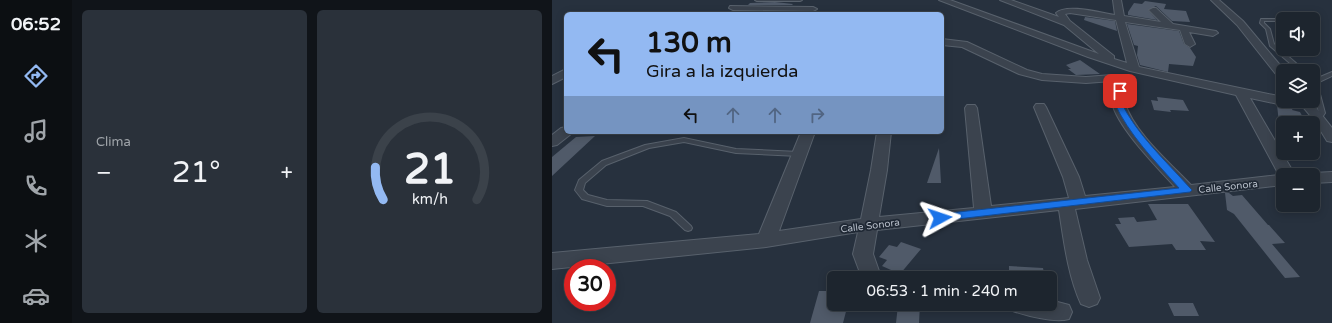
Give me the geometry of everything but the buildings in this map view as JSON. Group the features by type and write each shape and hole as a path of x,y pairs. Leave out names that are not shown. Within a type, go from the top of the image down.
{"street":[{"path":"730,11 744,0"},
{"path":"943,0 1134,69 1276,99"},
{"path":"1004,0 1069,24 1118,63"},
{"path":"1215,0 1240,23 1276,67"},
{"path":"1116,4 1134,69"},
{"path":"730,11 813,9"},
{"path":"1069,24 1074,10 1213,33"},
{"path":"1153,10 1170,26"},
{"path":"1183,28 1190,44"},
{"path":"944,42 964,44 1023,72 1042,77 1086,80 1112,78"},
{"path":"552,72 564,72"},
{"path":"552,81 564,73"},
{"path":"1120,91 1118,102 1125,117 1154,154 1187,190"},
{"path":"1241,92 1283,168"},
{"path":"1040,107 1070,177 1077,260 1089,298"},
{"path":"971,108 983,213"},
{"path":"1310,108 1317,116"},
{"path":"1320,120 1332,138"},
{"path":"552,142 564,133"},
{"path":"766,240 807,134"},
{"path":"870,271 863,254 879,170 884,134"},
{"path":"1320,178 1332,177"},
{"name":"Calle Sonora","path":"552,261 766,240 868,224 1276,181"},
{"path":"1056,311 1061,312"}],"lane":[{"path":"757,0 800,0"},
{"path":"1276,20 1268,19 1262,20 1262,22 1268,29 1272,45 1276,48"},
{"path":"1285,56 1294,64"},
{"path":"1320,79 1332,74"},
{"path":"1320,105 1322,113 1320,116"},
{"path":"688,228 673,214 644,203 607,203 584,197 579,190 582,182 604,163 646,146 684,140 736,151 799,154"}],"route":[{"path":"940,218 1187,190 1154,154 1125,117 1118,102 1120,91"}]}
